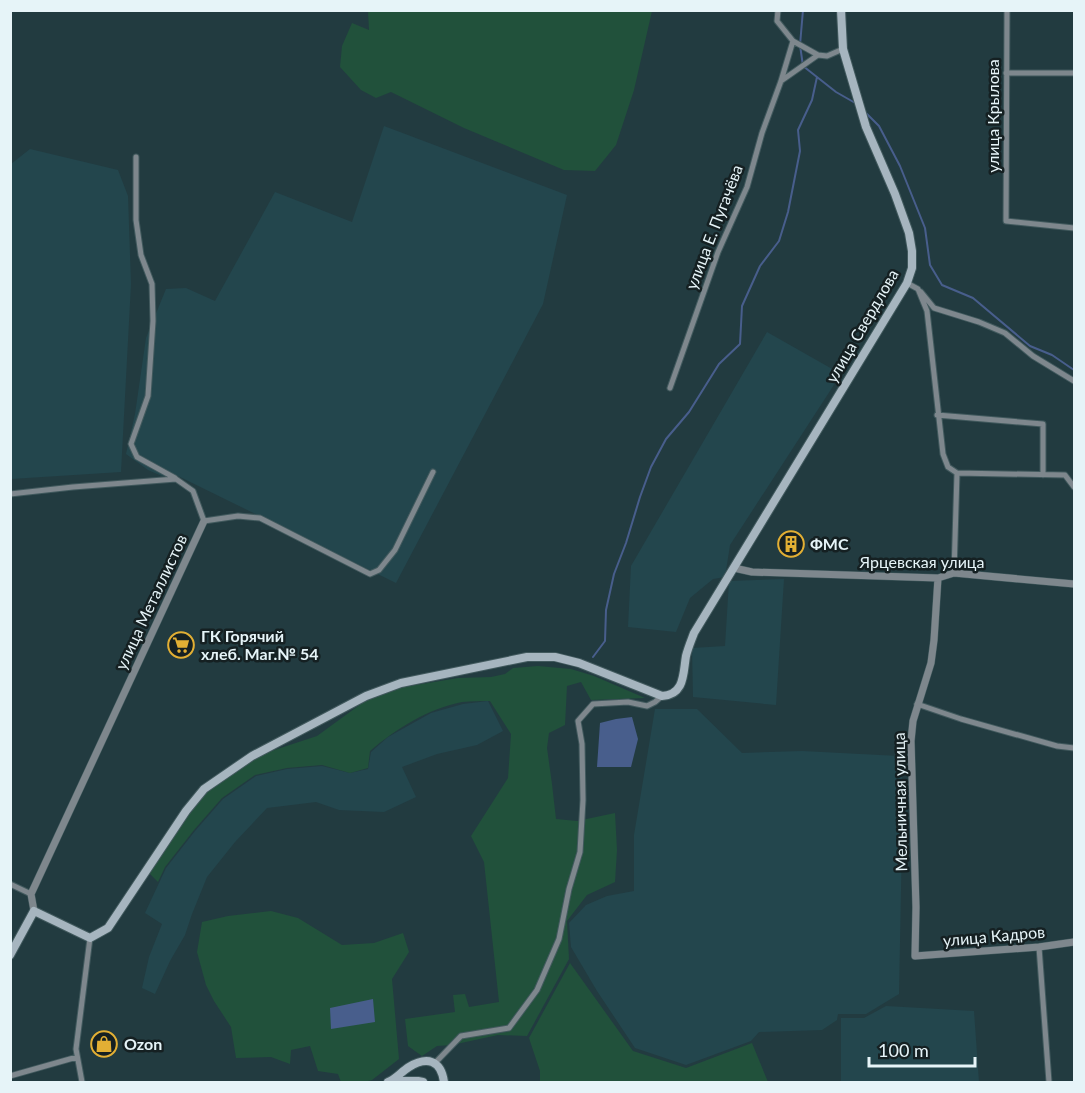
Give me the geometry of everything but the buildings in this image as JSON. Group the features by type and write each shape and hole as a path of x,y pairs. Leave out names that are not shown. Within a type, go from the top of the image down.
{"main road":[{"name":"улица Свердлова","path":"662,696 674,694 678,689 683,679 694,633 907,283 912,268 909,233 866,127 843,49 841,10"},
{"path":"10,955 34,911 90,938 108,928 186,811 204,789 252,756 366,696 401,683 527,657 555,657 579,663 662,696"},
{"path":"390,1082 406,1069 422,1061 435,1063 440,1068 444,1083"},
{"path":"404,1082 406,1069"},
{"path":"390,1082 418,1081 423,1083"}],"street":[{"path":"778,10 777,21 793,41 818,55 827,56 843,49"},
{"name":"улица Крылова","path":"1007,10 1006,221 1074,228"},
{"name":"улица Е. Пугачёва","path":"670,388 718,252 747,187 762,133 793,41"},
{"path":"781,81 818,55"},
{"path":"1006,73 1074,73"},
{"name":"улица Металлистов","path":"31,894 204,521 193,490 137,457 131,444 148,396 153,321 152,284 141,255 136,220 136,157"},
{"path":"907,283 918,289 934,308 1005,333 1033,356 1074,381"},
{"path":"918,289 927,311 943,454 948,467 957,473 1065,475 1074,487"},
{"path":"938,415 1043,424 1043,476"},
{"path":"204,521 238,516 260,518 370,574 380,570 396,550 432,472"},
{"path":"954,573 957,473"},
{"path":"10,494 176,479"},
{"name":"Ярцевская улица","path":"734,568 752,572 938,578 954,573 1074,584"},
{"name":"Мельничная улица","path":"915,956 916,908 911,741 917,704 931,663 938,578"},
{"path":"435,1063 461,1036 509,1028 537,990 559,939 569,889 580,852 583,800 582,744 578,721 593,704 628,702 647,706 662,696"},
{"path":"917,704 961,719 1047,743 1074,748"},
{"path":"10,884 31,894 34,911"},
{"path":"82,1083 76,1048 90,938"},
{"name":"улица Кадров","path":"915,956 1039,947 1074,942"},
{"path":"1039,947 1049,1083"},
{"path":"10,1076 77,1057"}],"shaded area":[{"path":"384,126 567,195 543,304 396,583 176,475 162,476 148,470 126,454 135,414 146,338 166,289 186,288 215,301 275,192 352,222"},
{"path":"30,149 118,170 128,196 131,284 121,472 11,479 11,164"},
{"path":"767,332 841,374 730,545 725,577 713,579 690,598 676,632 628,627 631,566"},
{"path":"784,579 776,705 693,697 692,648 725,646 729,581"},
{"path":"488,701 503,731 477,745 437,754 402,767 416,797 384,812 339,810 316,802 267,808 235,842 207,877 185,935 155,994 142,988 149,957 162,924 145,913 166,868 223,799 256,776 287,769 322,766 350,773 368,769 371,752 388,737 431,713 463,704"},
{"path":"655,709 697,709 742,753 802,751 899,756 903,786 899,994 866,1014 838,1014 837,1020 822,1030 759,1032 751,1041 686,1065 635,1048 571,947 569,923 586,905 607,896 634,891 634,835"},
{"path":"886,1006 974,1011 979,1082 841,1082 841,1018 864,1018"}],"green space":[{"path":"368,10 652,11 634,90 616,145 595,171 564,170 464,128 391,92 376,98 361,90 340,67 342,46 352,23 369,30"},
{"path":"538,666 571,669 594,676 645,698 591,700 581,682 567,686 565,725 549,733 547,748 556,819 577,821 615,813 617,850 615,882 587,895 567,921 569,959 527,1036 498,1035 437,1046 422,1056 408,1046 405,1019 455,1012 453,995 465,994 469,1007 499,1002 484,862 471,836 508,778 511,734 490,701 449,705 413,721 370,751 368,768 350,773 322,765 287,768 255,775 222,798 165,867 158,882 150,874 153,864 205,790 253,757 317,736 365,701 404,687 458,678 491,677 505,674 513,668"},
{"path":"271,911 298,918 342,945 374,943 403,933 409,952 392,979 399,1059 372,1080 341,1082 338,1074 318,1071 310,1046 291,1050 290,1064 271,1057 236,1058 231,1027 206,985 197,952 202,922 228,916"},
{"path":"570,963 633,1051 686,1068 752,1043 768,1082 540,1082 540,1071 529,1038"}],"water":[{"path":"632,717 638,739 631,767 597,767 600,723"},
{"path":"373,999 375,1022 331,1029 330,1008"}],"waterway":[{"path":"803,10 800,45 803,66 836,92 857,104"},
{"path":"593,657 605,641 606,610 614,574 651,467 666,439 689,412 719,364 740,344 742,306 760,266 779,241 788,212 800,151 798,130 812,100 817,77"},
{"path":"865,112 879,126 900,166 925,228 930,265 942,285 973,298 1030,346 1052,355 1074,370"}],"place":[{"name":"ФМС","path":"791,544"},
{"name":"ГК Горячий хлеб. Маг.№ 54","path":"181,645"},
{"name":"Ozon","path":"104,1044"}]}
